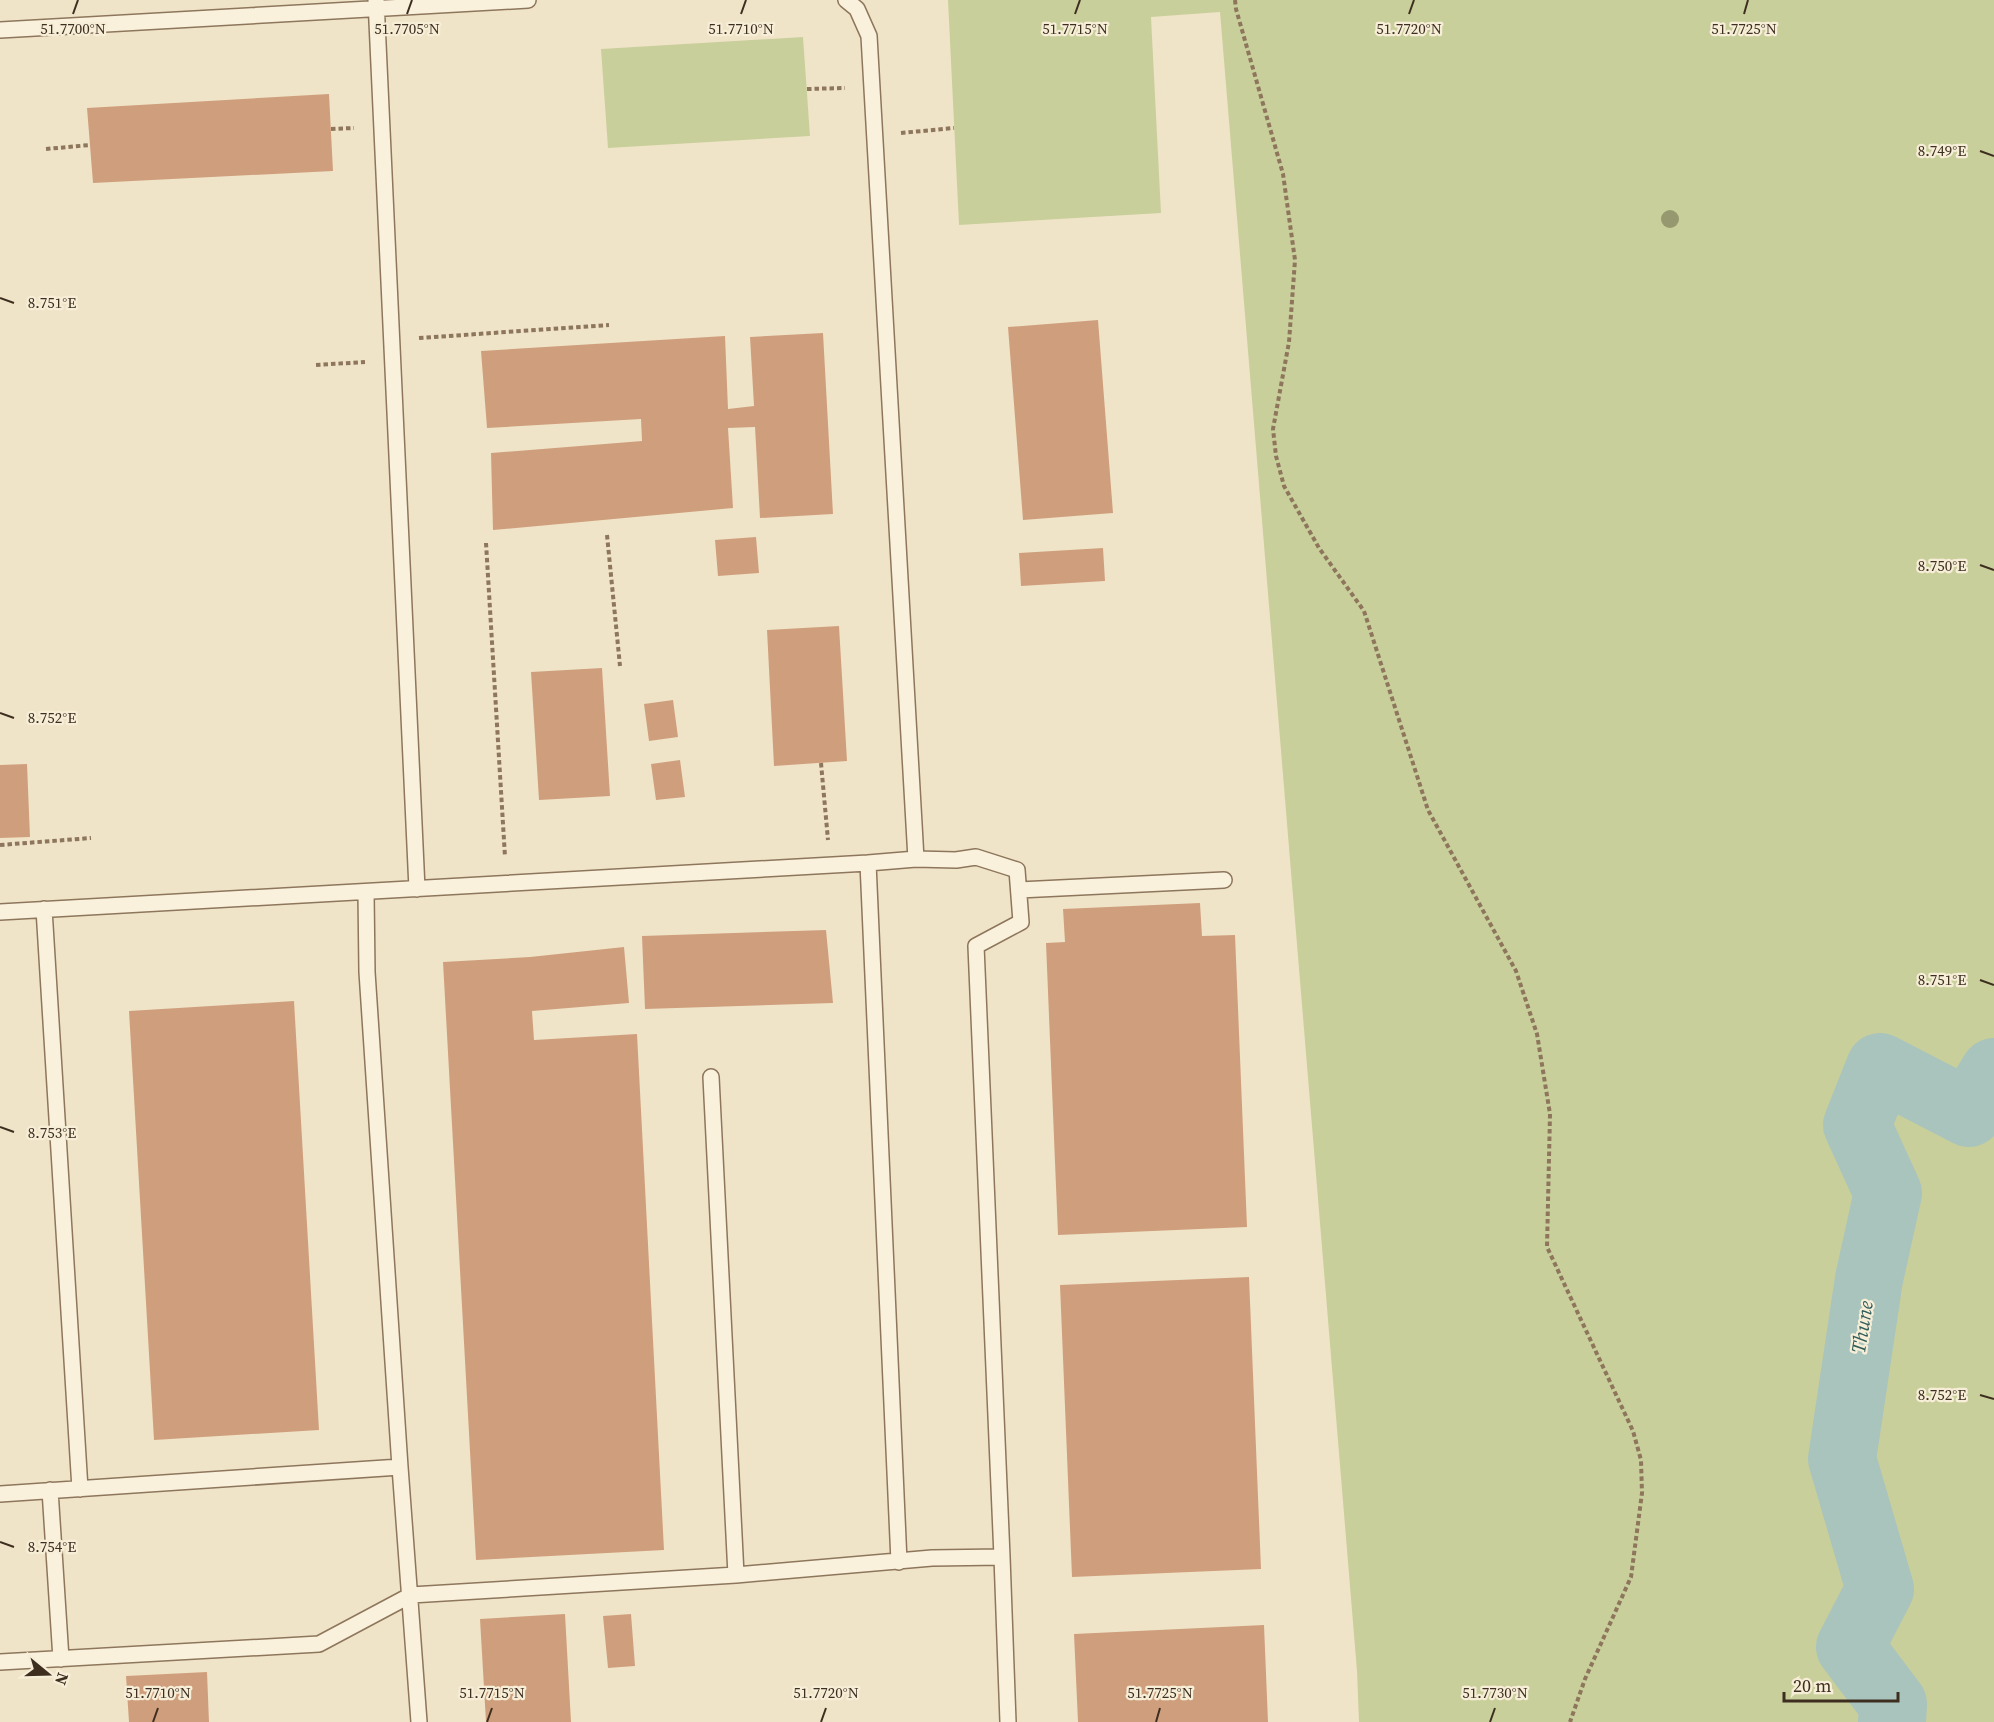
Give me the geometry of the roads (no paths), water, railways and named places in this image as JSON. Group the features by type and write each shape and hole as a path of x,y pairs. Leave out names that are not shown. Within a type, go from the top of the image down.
{"lane":[{"path":"0,30 376,4 528,0"},
{"path":"846,0 857,9 869,36 916,859"},
{"path":"376,4 417,889"},
{"path":"0,912 366,893 916,859 956,860 976,857 1017,870 1021,922 976,946 1008,1722"},
{"path":"868,863 899,1562"},
{"path":"1019,890 1224,880"},
{"path":"366,893 368,972 419,1722"},
{"path":"44,909 80,1489"},
{"path":"711,1077 736,1575"},
{"path":"0,1494 400,1467"},
{"path":"50,1491 61,1659"},
{"path":"0,1662 319,1644 411,1595 736,1575 932,1558 1002,1557"}],"waterway":[{"name":"Thune","path":"1892,1722 1893,1704 1850,1647 1880,1589 1842,1459 1869,1279 1888,1193 1857,1125 1880,1067 1969,1113 1994,1072"}]}
